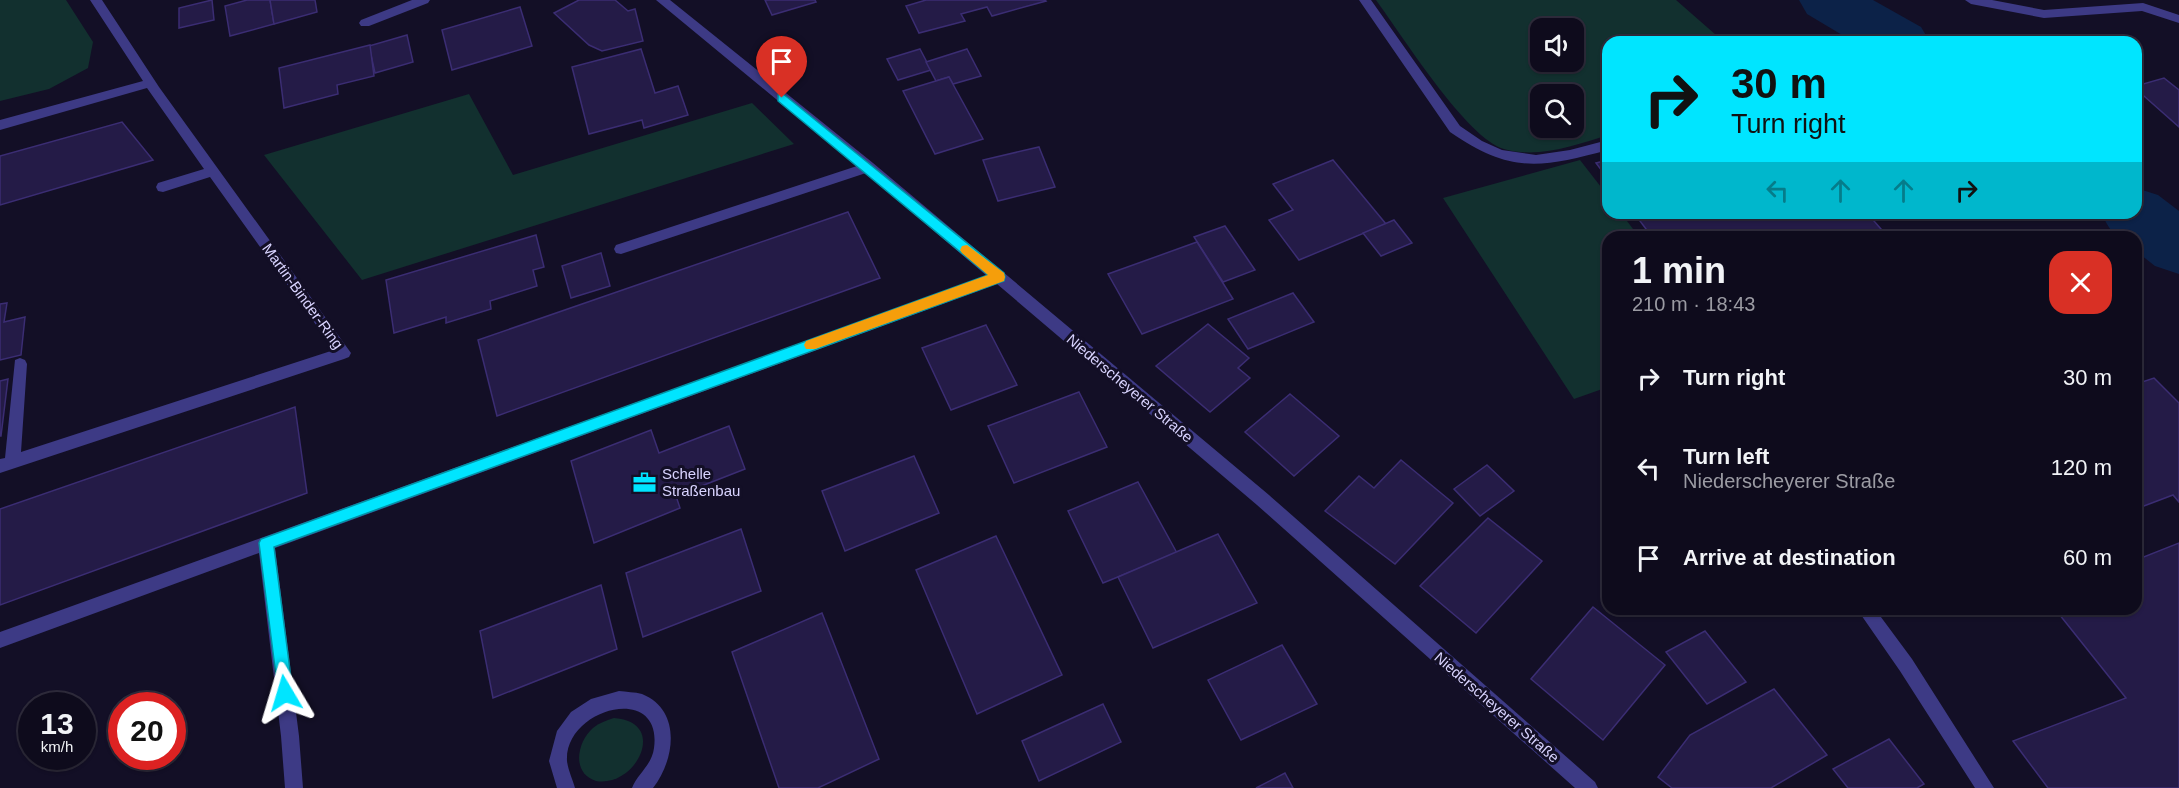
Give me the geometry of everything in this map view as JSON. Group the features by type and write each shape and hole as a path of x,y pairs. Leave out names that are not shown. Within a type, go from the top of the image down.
{"street":[{"name":"Martin-Binder-Ring","path":"6,464 344,353 151,83 96,0"},
{"path":"365,23 424,0"},
{"name":"Niederscheyerer Straße","path":"662,0 868,168 1263,500 1589,788"},
{"path":"1365,0 1455,129 1466,137 1500,155 1536,160 1570,155 1602,147"},
{"path":"1971,0 2044,14 2143,7 2179,19"},
{"path":"0,125 151,83"},
{"path":"621,249 868,168"},
{"path":"163,187 213,171"},
{"path":"0,640 999,277"},
{"path":"6,464 20,364"},
{"path":"266,543 290,736 294,788"},
{"path":"1869,615 1906,665 1985,788"},
{"path":"566,788 559,773 557,757 562,740 571,724 585,711 601,702 632,699 645,705 656,714 663,727 662,759 654,774 641,788"}],"green space":[{"path":"0,0 66,0 93,42 88,68 49,89 0,101"},
{"path":"1376,0 1676,0 1717,36 1602,36 1602,137 1557,150 1517,152 1504,149 1489,141 1472,126 1435,84"},
{"path":"469,94 513,175 752,103 794,144 362,280 264,155"},
{"path":"1580,160 1602,188 1602,219 1626,219 1634,231 1602,231 1602,389 1574,399 1443,198"},
{"path":"614,718 631,722 640,731 643,742 641,754 634,765 623,775 611,780 596,781 583,771 579,757 580,749 593,728"}],"building":[{"path":"212,0 214,20 179,28 179,8"},
{"path":"247,0 270,0 274,24 230,36 225,6"},
{"path":"270,0 315,0 317,12 274,24"},
{"path":"579,0 615,0 628,11 635,9 643,41 602,51 589,45 554,13"},
{"path":"765,0 815,0 816,2 772,15"},
{"path":"926,0 1046,1 992,16 987,7 961,14 965,21 919,33 906,6"},
{"path":"520,7 532,46 452,70 442,30"},
{"path":"407,35 413,62 375,73 369,46"},
{"path":"370,45 374,76 337,85 338,94 284,108 279,68"},
{"path":"641,49 655,93 678,86 688,115 644,128 642,120 589,134 572,67"},
{"path":"920,49 931,70 898,80 887,59"},
{"path":"967,49 981,76 953,84 949,77 936,81 926,62"},
{"path":"949,77 983,139 935,154 903,91"},
{"path":"2164,78 2179,90 2179,127 2142,94 2142,84"},
{"path":"122,122 153,160 0,205 0,156"},
{"path":"1039,147 1055,187 998,201 983,160"},
{"path":"1333,160 1386,224 1299,260 1269,220 1293,210 1273,184"},
{"path":"1602,162 1602,171 1596,163"},
{"path":"848,212 880,278 497,416 478,340"},
{"path":"1638,219 1872,219 1883,231 1648,231"},
{"path":"1394,220 1412,243 1381,256 1363,233"},
{"path":"1225,226 1255,270 1223,282 1194,237"},
{"path":"536,235 544,267 533,270 537,286 490,301 491,309 446,323 446,317 394,333 386,280"},
{"path":"1197,242 1233,299 1142,334 1108,274"},
{"path":"601,253 610,286 571,298 562,266"},
{"path":"1293,293 1314,322 1248,349 1228,319"},
{"path":"7,303 4,322 25,317 21,355 0,360 0,304"},
{"path":"1208,324 1249,358 1238,368 1250,378 1210,412 1156,366"},
{"path":"986,325 1017,385 951,410 922,348"},
{"path":"2154,378 2179,403 2179,502 2173,495 2142,507 2142,382"},
{"path":"8,379 1,436 0,436 0,381"},
{"path":"1079,392 1107,447 1014,483 988,426"},
{"path":"1290,394 1339,436 1294,476 1245,432"},
{"path":"295,407 307,493 0,605 0,509"},
{"name":"Schelle Straßenbau","path":"729,426 745,469 676,496 680,508 594,543 571,461 651,430 659,453"},
{"path":"914,456 939,513 845,551 822,491"},
{"path":"1401,460 1453,503 1395,564 1325,511 1359,476 1374,488"},
{"path":"1487,465 1514,491 1480,516 1454,489"},
{"path":"1138,482 1177,553 1103,583 1068,511"},
{"path":"1488,518 1542,561 1476,633 1420,586"},
{"path":"741,529 761,591 643,637 626,573"},
{"path":"1218,534 1257,603 1153,648 1118,577"},
{"path":"996,536 1062,675 977,714 916,570"},
{"path":"2179,543 2179,788 2048,788 2013,741 2126,698 2060,615 2142,615 2142,558"},
{"path":"601,585 617,649 493,698 480,631"},
{"path":"1593,607 1665,665 1603,740 1531,679"},
{"path":"822,613 879,759 818,788 779,788 732,652"},
{"path":"1705,631 1746,682 1707,704 1666,652"},
{"path":"1282,645 1317,704 1241,740 1208,680"},
{"path":"1774,689 1827,755 1771,788 1672,788 1658,777 1690,735"},
{"path":"1103,704 1121,742 1039,781 1022,741"},
{"path":"1889,739 1924,784 1917,788 1848,788 1833,769"},
{"path":"1285,773 1293,788 1256,788"}],"waterway":[{"path":"1828,0 1890,36"},
{"path":"2142,219 2179,247"}],"slow traffic":[{"path":"810,345 999,277 967,250"}],"place":[{"name":"Schelle Straßenbau","path":"644,482"}],"route":[{"path":"285,693 266,543 999,277 782,98"}]}
